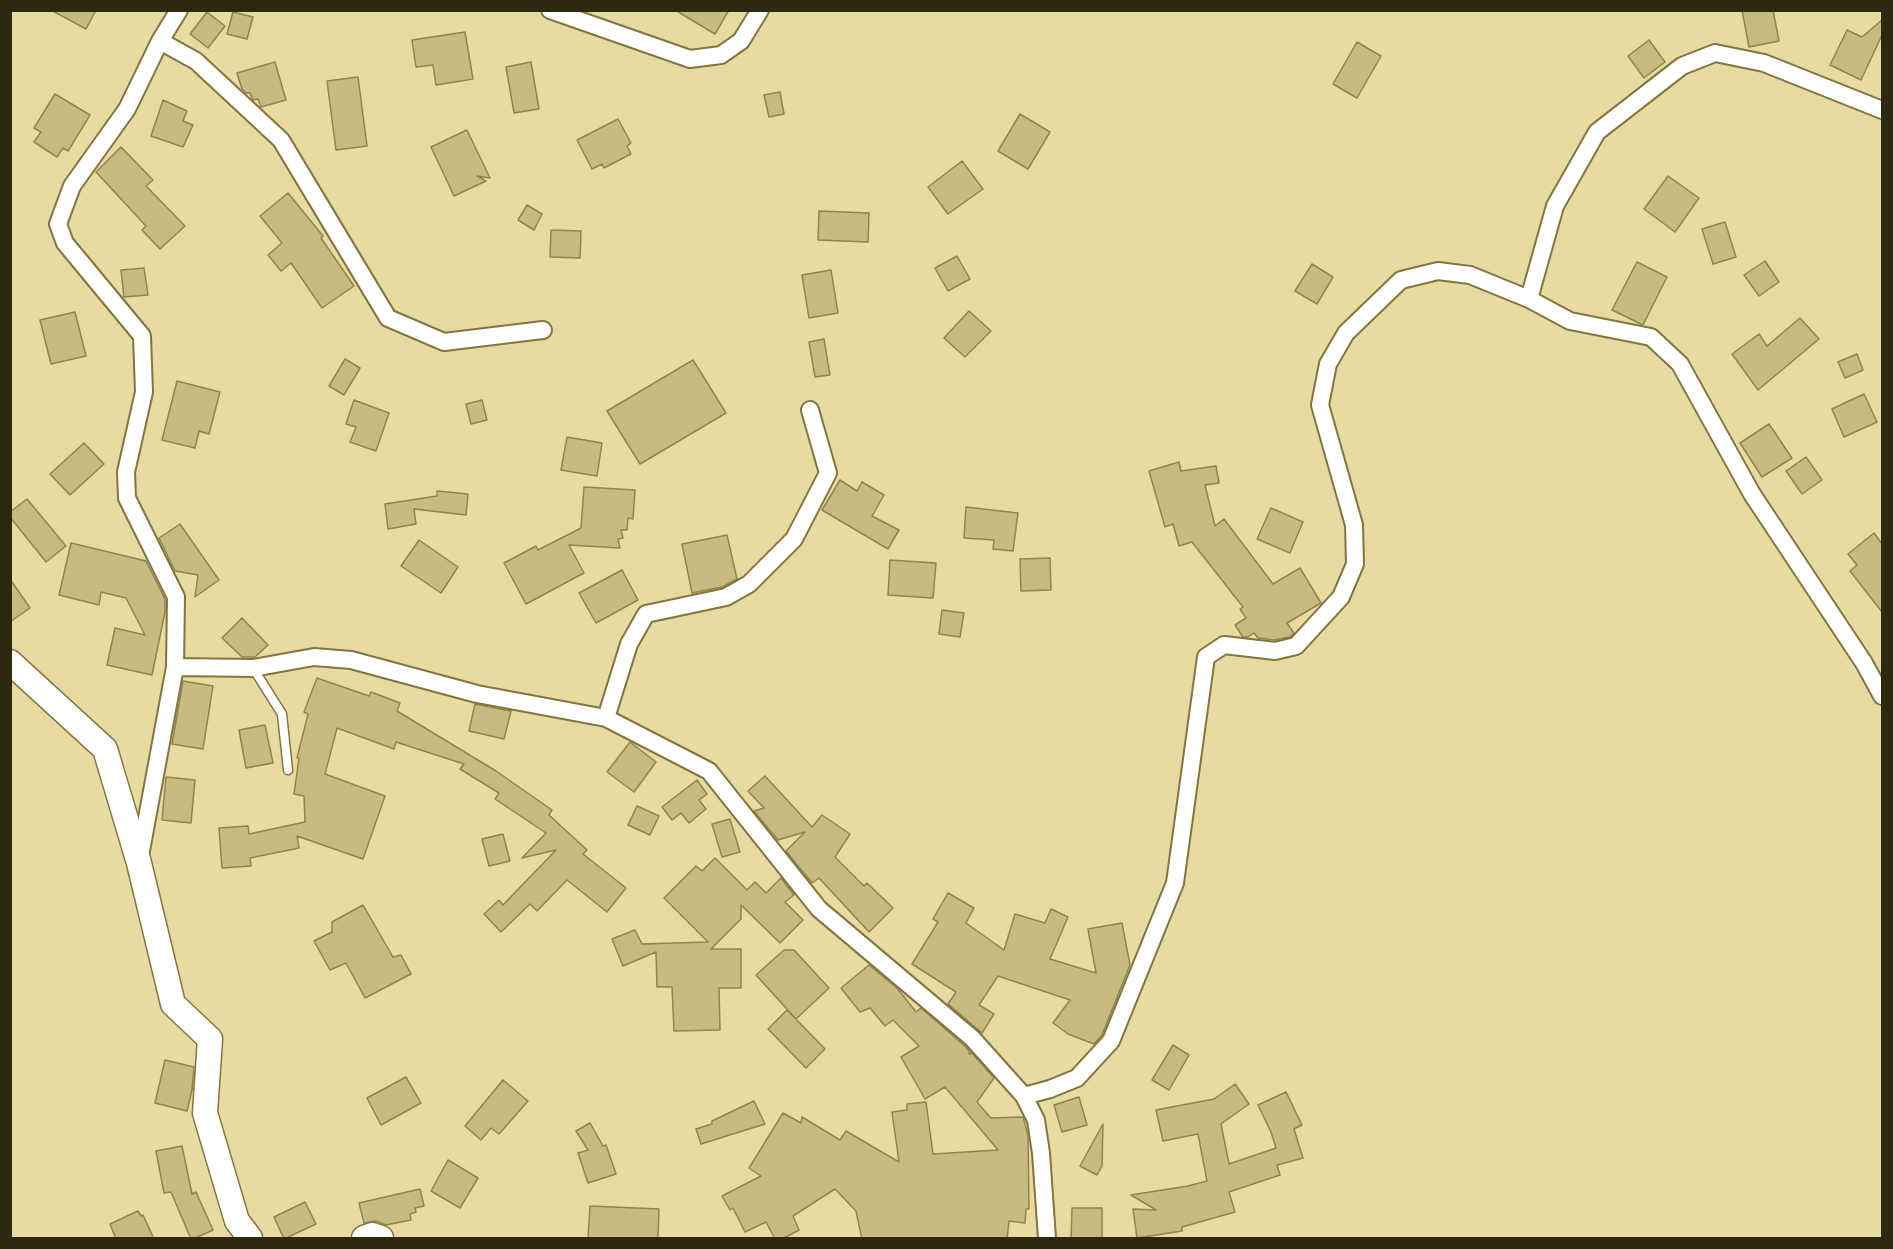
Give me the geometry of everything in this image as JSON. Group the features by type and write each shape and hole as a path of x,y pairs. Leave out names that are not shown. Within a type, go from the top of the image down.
{"street":[{"path":"139,863 175,668 176,597 127,498 126,472 144,392 142,336 65,243 58,224 72,186 127,109 160,41 179,10"},
{"path":"550,10 690,59 721,55 741,41 760,10"},
{"path":"160,41 196,61 281,140 388,318 444,342 543,330"},
{"path":"1529,298 1555,206 1597,132 1682,66 1715,54 1764,63 1882,110"},
{"path":"1024,1096 1077,1078 1111,1041 1175,883 1206,657 1224,645 1275,651 1296,646 1341,597 1355,564 1354,525 1320,405 1328,364 1347,333 1401,280 1438,271 1470,275 1529,298 1570,321 1651,337 1680,364 1752,494 1864,663 1882,696"},
{"path":"606,718 629,644 646,614 726,597 749,584 794,539 828,473 810,410"},
{"path":"175,668 253,669 314,657 351,660 477,694 606,718 709,771 819,909 972,1038 1024,1096 1035,1120 1037,1131 1047,1239"},
{"path":"10,662 105,748 139,863 173,1004 210,1039 205,1113 237,1221 250,1239"},
{"path":"364,1239 372,1235 381,1239"}],"lane":[{"path":"253,669 282,714 288,770"}],"building":[{"path":"51,10 96,10 86,29"},
{"path":"675,10 729,10 715,34"},
{"path":"1742,10 1773,10 1779,41 1749,47"},
{"path":"207,12 225,26 208,48 190,34"},
{"path":"233,12 253,17 247,39 227,34"},
{"path":"1882,20 1882,35 1861,80 1830,65 1847,30 1862,37"},
{"path":"465,32 473,79 436,85 433,65 416,67 412,40"},
{"path":"1649,40 1665,62 1644,78 1628,56"},
{"path":"1357,42 1381,56 1357,98 1333,84"},
{"path":"275,62 286,100 261,107 258,99 253,100 250,93 242,89 237,73"},
{"path":"531,62 539,109 514,113 506,67"},
{"path":"358,77 367,146 336,150 327,81"},
{"path":"780,92 784,114 769,117 764,95"},
{"path":"55,94 90,115 68,151 63,148 57,157 34,142 41,132 34,128"},
{"path":"163,100 187,111 183,121 193,125 183,147 151,136"},
{"path":"1020,114 1050,132 1028,169 998,151"},
{"path":"618,119 631,143 627,146 631,154 604,168 602,164 592,169 577,140"},
{"path":"467,130 490,178 477,176 486,181 454,196 431,147"},
{"path":"121,147 153,180 146,186 185,226 160,249 142,230 146,226 96,172"},
{"path":"962,161 983,189 948,214 928,187"},
{"path":"1668,176 1699,198 1675,232 1644,209"},
{"path":"288,193 323,236 321,238 354,286 322,308 291,263 281,271 268,255 282,243 260,216"},
{"path":"527,205 542,214 534,230 518,220"},
{"path":"819,211 869,213 868,242 818,240"},
{"path":"1725,222 1736,257 1713,264 1702,229"},
{"path":"551,230 581,231 580,258 550,257"},
{"path":"957,256 970,279 948,291 935,268"},
{"path":"1765,261 1779,282 1759,296 1744,275"},
{"path":"1637,262 1667,277 1643,325 1612,310"},
{"path":"1312,264 1333,277 1317,304 1295,291"},
{"path":"144,268 148,295 124,297 121,270"},
{"path":"831,270 838,313 809,318 802,275"},
{"path":"969,311 991,331 965,357 944,338"},
{"path":"75,312 86,356 51,364 40,320"},
{"path":"1800,318 1819,339 1758,390 1732,354 1759,334 1767,346"},
{"path":"824,339 830,375 815,377 809,342"},
{"path":"1857,354 1863,370 1845,378 1838,362"},
{"path":"345,359 360,368 344,395 329,386"},
{"path":"693,360 726,413 640,464 607,411"},
{"path":"177,381 220,392 209,434 199,431 195,448 162,440"},
{"path":"1864,394 1877,422 1844,437 1832,409"},
{"path":"354,400 389,413 376,451 350,442 356,427 346,424"},
{"path":"482,400 487,420 471,424 466,404"},
{"path":"1769,424 1792,458 1762,477 1740,443"},
{"path":"567,437 602,443 597,476 561,470"},
{"path":"84,443 104,464 70,495 50,474"},
{"path":"1806,457 1822,480 1802,494 1786,471"},
{"path":"1179,462 1181,471 1216,466 1219,483 1205,485 1215,526 1224,519 1273,584 1300,568 1321,603 1287,623 1294,633 1290,637 1274,640 1258,638 1254,633 1243,637 1235,625 1246,618 1240,609 1243,607 1192,542 1179,546 1173,524 1165,527 1149,471"},
{"path":"840,480 857,491 862,482 884,495 872,516 899,530 888,549 822,510"},
{"path":"584,487 635,490 633,519 628,518 627,530 621,530 623,538 618,539 620,548 569,545 584,573 526,604 504,563 536,546 538,550 581,528"},
{"path":"437,491 468,494 466,515 414,509 416,524 388,529 385,504 437,496"},
{"path":"27,499 66,546 46,562 10,517 10,512"},
{"path":"966,507 1018,513 1013,551 993,549 994,540 964,538"},
{"path":"1271,508 1303,522 1290,553 1257,539"},
{"path":"180,524 219,580 195,597 198,575 175,571 159,538"},
{"path":"1874,533 1882,544 1882,612 1850,571 1857,565 1848,554"},
{"path":"727,535 737,579 722,587 692,593 682,544"},
{"path":"419,540 458,567 441,593 401,566"},
{"path":"71,543 146,561 165,599 165,612 152,675 107,665 115,628 145,635 126,598 101,592 99,605 59,595"},
{"path":"1050,558 1051,590 1021,591 1020,559"},
{"path":"890,560 936,563 933,598 888,595"},
{"path":"622,570 638,600 596,623 579,593"},
{"path":"10,579 30,608 10,622"},
{"path":"942,610 964,613 960,637 939,634"},
{"path":"242,618 268,645 255,657 242,657 222,638"},
{"path":"317,678 369,696 371,692 400,703 397,711 496,771 552,810 549,815 587,850 583,854 626,888 607,912 567,880 537,911 530,904 501,932 484,914 499,900 503,905 556,850 522,858 546,833 495,799 499,793 460,769 464,764 396,742 394,749 337,728 325,774 385,796 363,859 297,836 299,848 250,858 251,866 222,868 219,828 248,826 249,834 305,822 304,796 294,794 299,758 297,758 308,714 304,712"},
{"path":"183,681 213,686 203,749 172,744"},
{"path":"475,704 511,711 504,739 469,731"},
{"path":"265,725 273,763 246,768 239,730"},
{"path":"630,742 656,762 634,792 607,772"},
{"path":"765,776 812,827 822,815 850,834 835,857 864,886 867,883 893,908 869,932 819,878 812,883 786,851 805,832 778,840 754,811 764,808 748,791"},
{"path":"166,777 195,780 191,823 162,820"},
{"path":"697,780 707,794 699,800 706,809 689,823 681,813 672,820 662,807"},
{"path":"637,806 659,816 650,835 628,825"},
{"path":"730,819 740,852 722,857 712,824"},
{"path":"503,834 510,861 489,866 482,839"},
{"path":"715,858 747,890 755,882 766,893 781,878 794,895 785,902 803,920 780,943 741,905 741,919 711,949 741,949 741,988 719,988 720,1030 674,1031 672,987 657,987 656,952 623,966 612,939 635,930 642,944 708,942 664,898 696,866 702,871"},
{"path":"948,893 974,908 966,923 1004,950 1015,914 1045,923 1051,909 1068,917 1050,959 1096,973 1088,929 1122,923 1130,965 1102,1035 1094,1044 1068,1034 1053,1023 1070,1000 998,976 979,1005 994,1014 982,1033 948,1004 956,992 912,964 938,922 933,919"},
{"path":"363,905 393,957 401,955 411,974 365,998 346,963 330,970 314,941 332,932 332,922"},
{"path":"784,950 794,950 829,988 796,1019 756,975"},
{"path":"869,965 897,988 916,1012 921,1008 965,1046 969,1054 972,1053 994,1078 977,1102 991,1118 1023,1117 1028,1135 1029,1209 1026,1209 1025,1223 1009,1221 1007,1239 862,1239 856,1211 835,1189 793,1216 799,1230 782,1239 775,1239 766,1222 745,1232 733,1208 730,1210 722,1196 761,1176 749,1168 783,1113 801,1123 802,1117 840,1140 846,1131 899,1162 892,1112 907,1110 907,1104 926,1102 933,1154 998,1150 945,1087 925,1099 901,1057 919,1046 893,1020 885,1026 870,1008 860,1012 841,988"},
{"path":"787,1010 825,1049 806,1068 768,1029"},
{"path":"1173,1045 1189,1055 1169,1090 1152,1080"},
{"path":"165,1060 194,1067 187,1111 155,1103"},
{"path":"406,1077 421,1103 381,1125 367,1098"},
{"path":"503,1080 528,1101 499,1134 491,1128 481,1140 465,1126"},
{"path":"1235,1084 1249,1104 1221,1124 1229,1164 1276,1148 1258,1105 1286,1092 1302,1125 1294,1129 1303,1158 1277,1165 1280,1175 1229,1192 1235,1212 1182,1227 1182,1231 1137,1238 1133,1209 1156,1210 1131,1195 1207,1181 1198,1134 1163,1141 1156,1110 1214,1099"},
{"path":"1079,1097 1087,1125 1062,1132 1054,1105"},
{"path":"754,1101 765,1124 701,1144 696,1129 712,1124 712,1121"},
{"path":"590,1123 603,1146 606,1145 616,1174 588,1183 578,1153 588,1150 576,1131"},
{"path":"1103,1124 1102,1166 1097,1175 1080,1166"},
{"path":"182,1146 192,1194 196,1192 213,1230 193,1239 191,1239 171,1192 164,1193 156,1151"},
{"path":"448,1160 478,1178 460,1208 431,1191"},
{"path":"420,1189 424,1206 415,1208 416,1212 410,1214 411,1220 386,1225 376,1221 364,1223 359,1203"},
{"path":"305,1202 316,1224 284,1239 274,1217"},
{"path":"590,1206 659,1209 658,1239 588,1239"},
{"path":"1072,1208 1102,1208 1102,1239 1071,1239"},
{"path":"138,1211 141,1216 143,1215 154,1239 116,1239 110,1224"}]}
